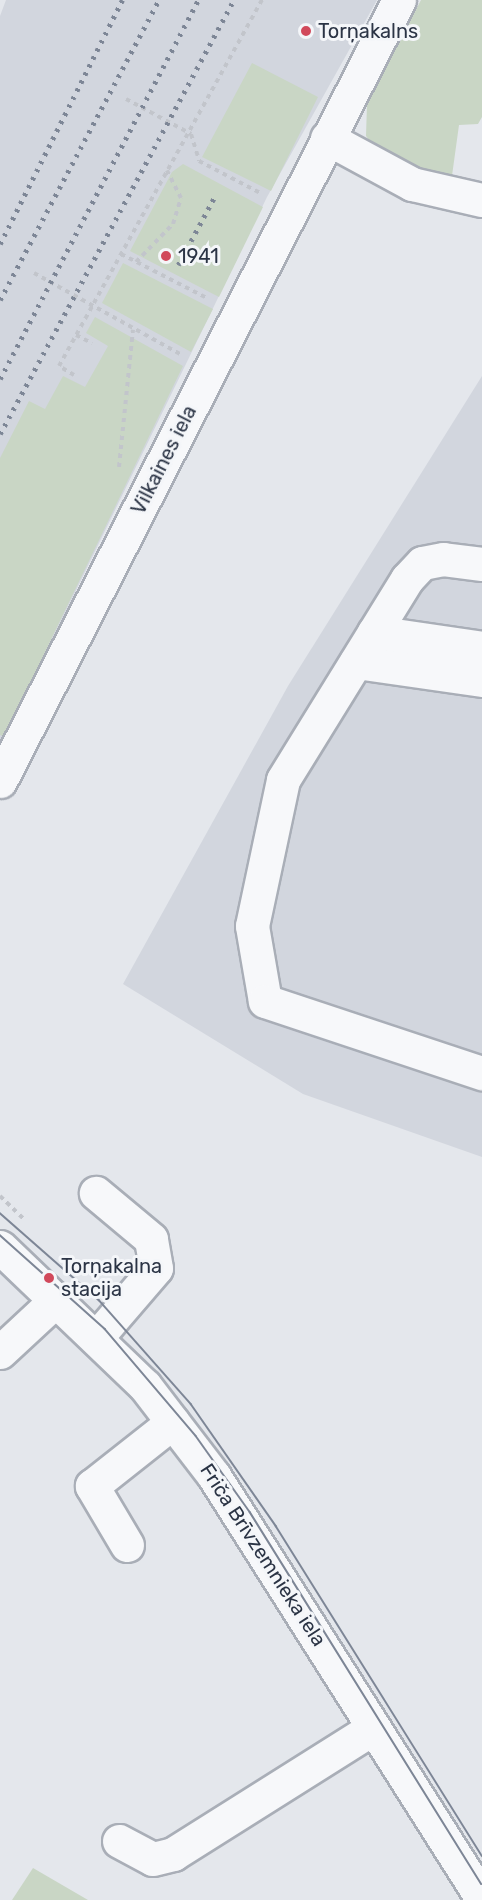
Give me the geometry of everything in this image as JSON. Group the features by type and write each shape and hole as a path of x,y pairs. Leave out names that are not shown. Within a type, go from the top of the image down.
{"street":[{"name":"Vilkaines iela","path":"4,763 399,0"},
{"path":"327,138 412,184 482,200"},
{"path":"482,564 443,559 422,563 374,632 283,780 252,926 265,1001 482,1073"},
{"path":"374,632 482,648"},
{"path":"356,662 482,680"},
{"path":"96,1193 151,1239 156,1268 96,1338"},
{"name":"Friča Brīvzemnieka iela","path":"0,1247 96,1338 174,1422 214,1476 482,1898"},
{"path":"0,1352 57,1299"},
{"path":"127,1545 92,1486 174,1422"},
{"path":"119,1841 153,1859 174,1854 373,1728"}],"path":[{"path":"74,375 59,366 166,170 191,134 262,0"},
{"path":"126,99 191,134 199,161 290,208"},
{"path":"136,262 172,224 182,198 166,170"},
{"path":"121,254 237,313"},
{"path":"34,273 133,330 209,370"},
{"path":"119,472 133,330"},
{"path":"76,335 92,343"}],"shaded area":[{"name":"Torņakalns","path":"6,0 377,0 267,197 0,747 0,16"},
{"path":"482,376 482,1157 303,1094 123,984 288,686"}],"green space":[{"path":"421,0 482,0 482,117 478,124 459,125 451,183 374,147 366,136 367,104"},
{"path":"252,63 318,97 271,191 202,157"},
{"path":"183,164 263,207 219,297 130,251 172,172"},
{"path":"123,263 213,309 191,352 102,303"},
{"path":"95,317 183,366 4,737 0,735 0,458 29,401 45,409 63,376 85,387 108,346 86,333"},
{"path":"33,1868 88,1900 12,1900"}],"tram line":[{"path":"0,1213 99,1300 191,1404 276,1526 482,1856"},
{"path":"0,1235 105,1329 196,1436 250,1512 482,1884"}],"railway":[{"path":"0,244 122,0"},
{"path":"0,300 159,0"},
{"path":"0,379 198,0"},
{"path":"0,434 234,0"},
{"path":"178,265 214,198"}],"place":[{"name":"Torņakalns","path":"306,31"},
{"name":"1941","path":"166,256"},
{"name":"Torņakalna stacija","path":"49,1278"}]}
